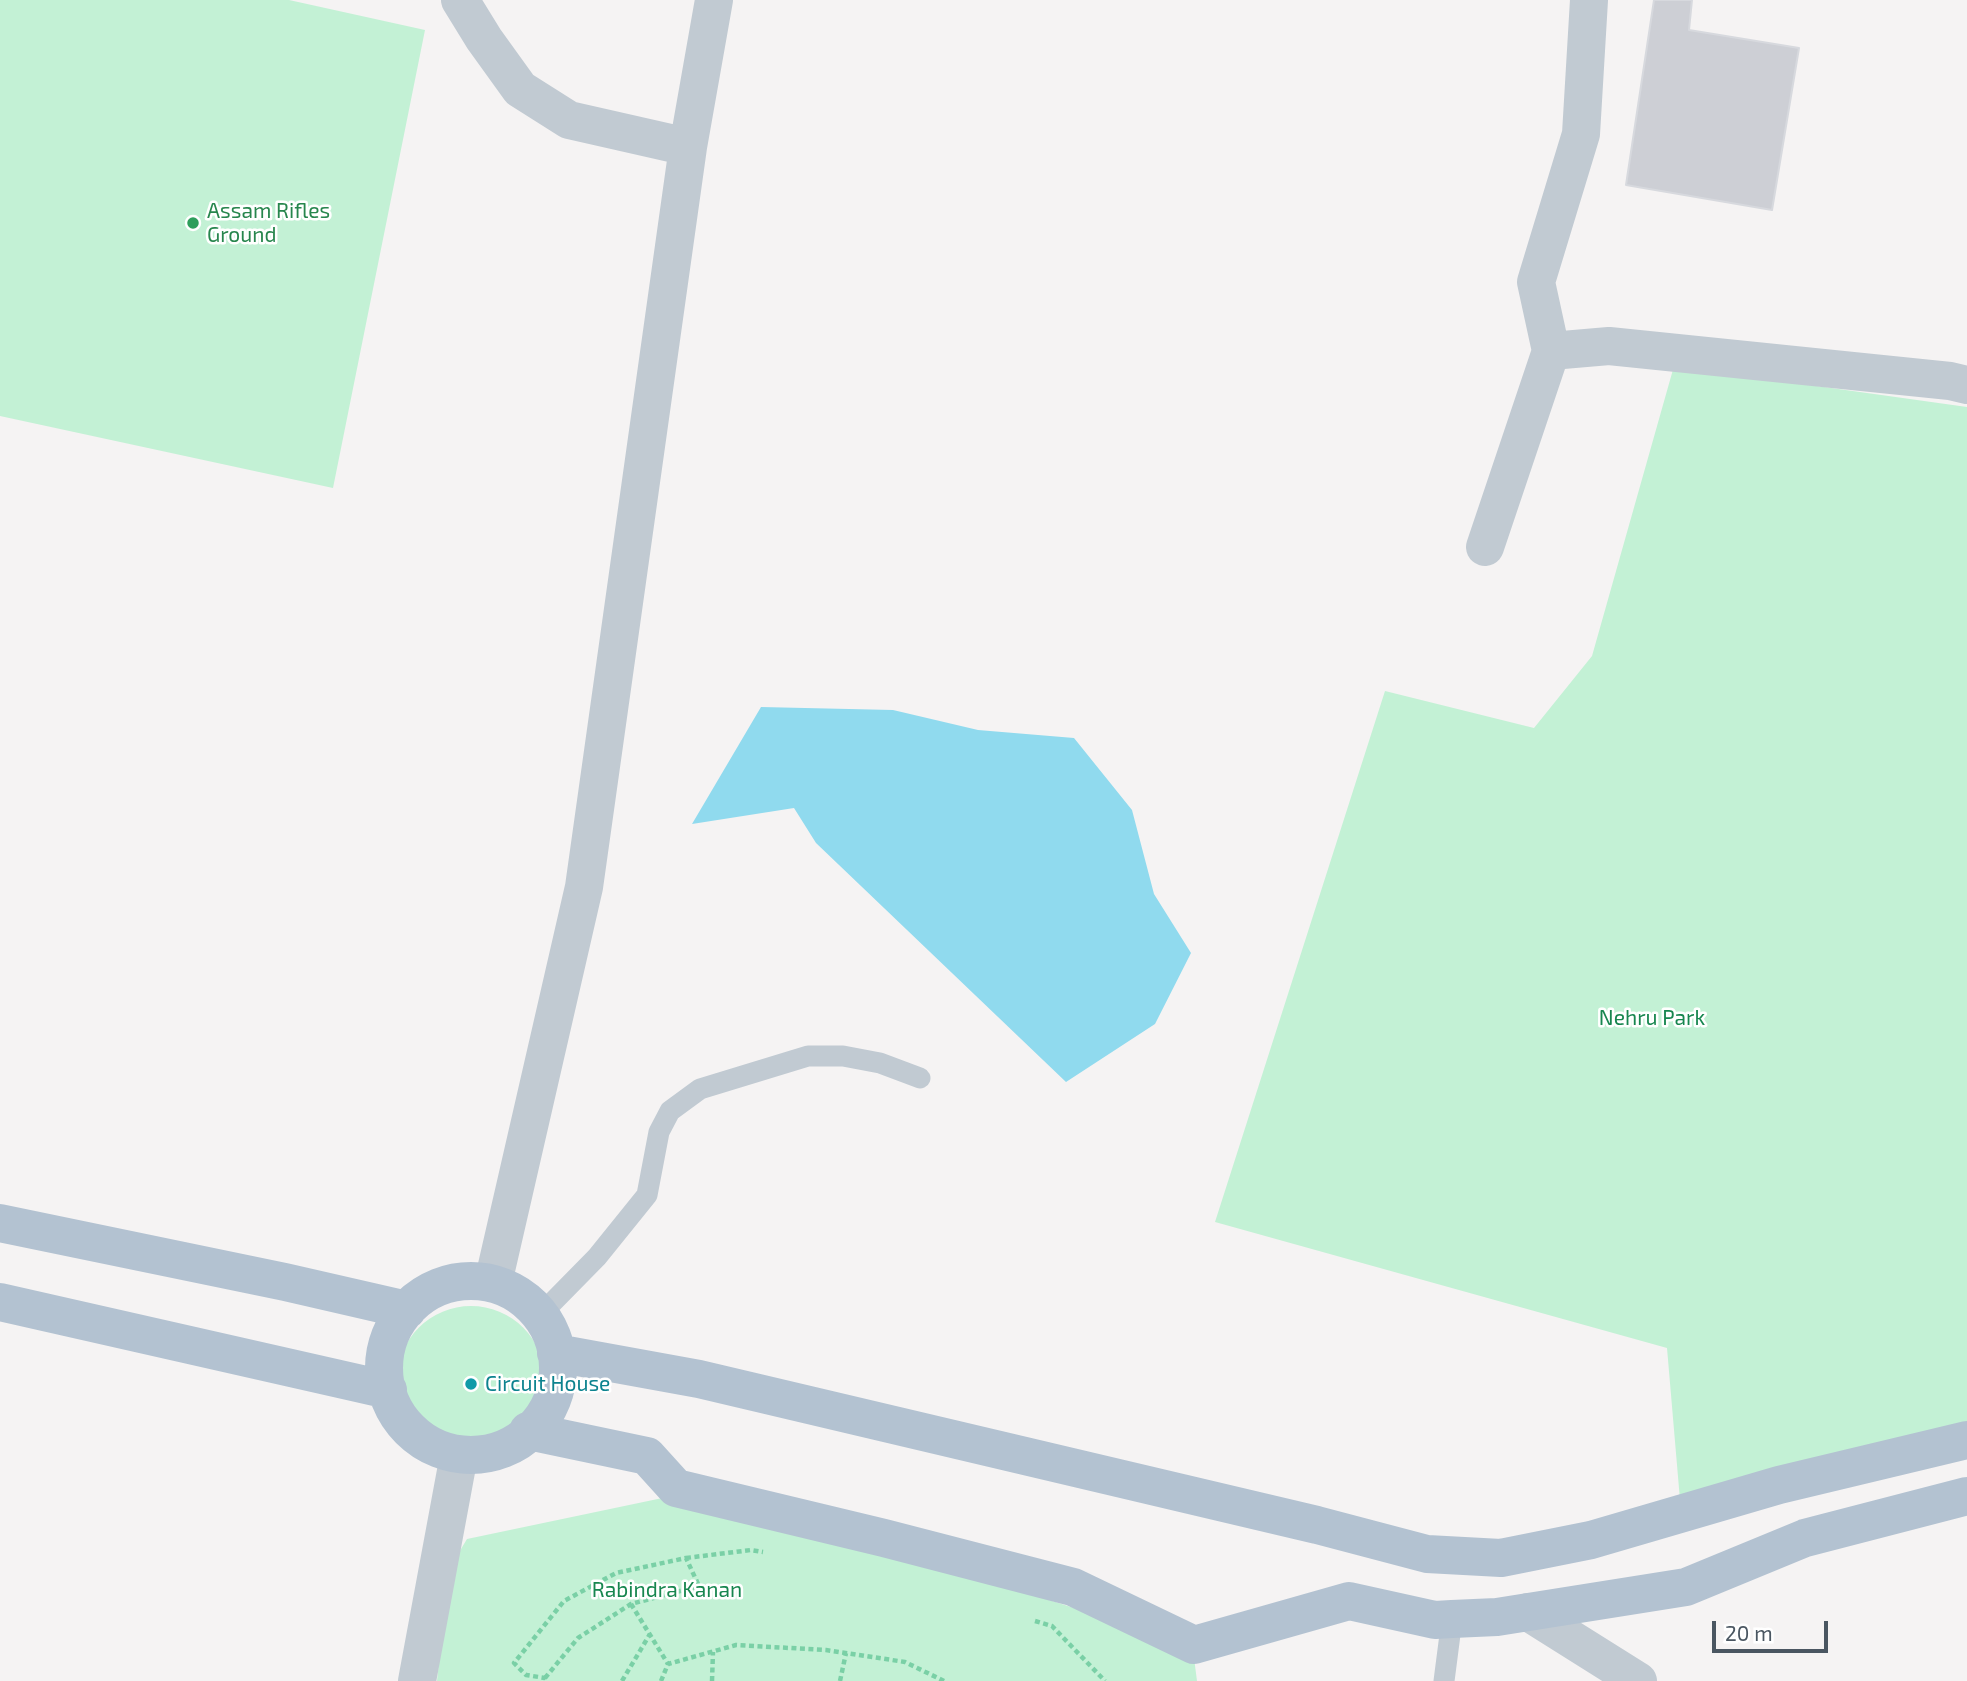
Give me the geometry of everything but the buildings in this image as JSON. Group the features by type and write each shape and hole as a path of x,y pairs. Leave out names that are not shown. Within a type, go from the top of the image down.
{"main road":[{"path":"0,1223 407,1310"},
{"path":"465,1280 493,1283 519,1294 540,1315 554,1340 556,1353 558,1369 553,1398 538,1424 515,1443 488,1454 459,1455 431,1446 408,1428 392,1405 384,1378 386,1350 396,1324 407,1310 414,1301 438,1286 465,1280"},
{"path":"0,1302 388,1390"},
{"path":"556,1353 699,1379 1427,1554 1501,1558 1591,1540 1779,1485 1967,1440"},
{"path":"528,1432 647,1456 676,1488 1073,1587 1194,1645 1349,1601 1435,1620 1497,1617 1686,1587 1805,1538 1967,1496"}],"street":[{"path":"460,0 520,89 569,120 688,147"},
{"path":"493,1283 584,887 688,147 714,0"},
{"path":"1485,547 1551,351 1536,282 1581,134 1589,0"},
{"path":"1551,351 1609,346 1950,381 1967,385"},
{"path":"417,1681 459,1455"},
{"path":"1528,1612 1638,1681"}],"lane":[{"path":"540,1315 597,1257 647,1195 659,1132 670,1111 700,1089 808,1056 843,1056 880,1063 920,1077"},
{"path":"1444,1681 1452,1619"}],"path":[{"path":"686,1558 699,1586 631,1604 578,1638 546,1679 526,1675 514,1663 564,1601 616,1573 686,1558 751,1550 764,1552"},
{"path":"631,1604 668,1664"},
{"path":"1026,1618 1052,1626 1105,1681"},
{"path":"622,1681 649,1634"},
{"path":"668,1664 736,1645 826,1650 905,1662 944,1681"},
{"path":"712,1681 713,1652"},
{"path":"839,1681 846,1653"},
{"path":"661,1681 668,1664"}],"green space":[{"name":"Assam Rifles Ground","path":"0,0 289,0 425,30 333,488 0,416"},
{"name":"Nehru Park","path":"1674,366 1967,407 1967,1429 1680,1500 1667,1348 1215,1222 1385,691 1534,728 1592,656"},
{"path":"471,1306 499,1311 523,1328 540,1352 545,1380 540,1408 523,1432 499,1449 471,1454 443,1449 419,1432 402,1408 397,1380 402,1352 419,1328 443,1311"},
{"name":"Rabindra Kanan","path":"672,1496 881,1546 1127,1625 1193,1650 1197,1681 437,1681 449,1569 467,1539"}],"water":[{"path":"761,707 893,710 978,730 1074,738 1132,810 1154,894 1191,953 1155,1024 1066,1082 816,843 794,808 692,824"}],"place":[{"name":"Assam Rifles Ground","path":"193,223"},
{"name":"Circuit House","path":"471,1384"}]}
